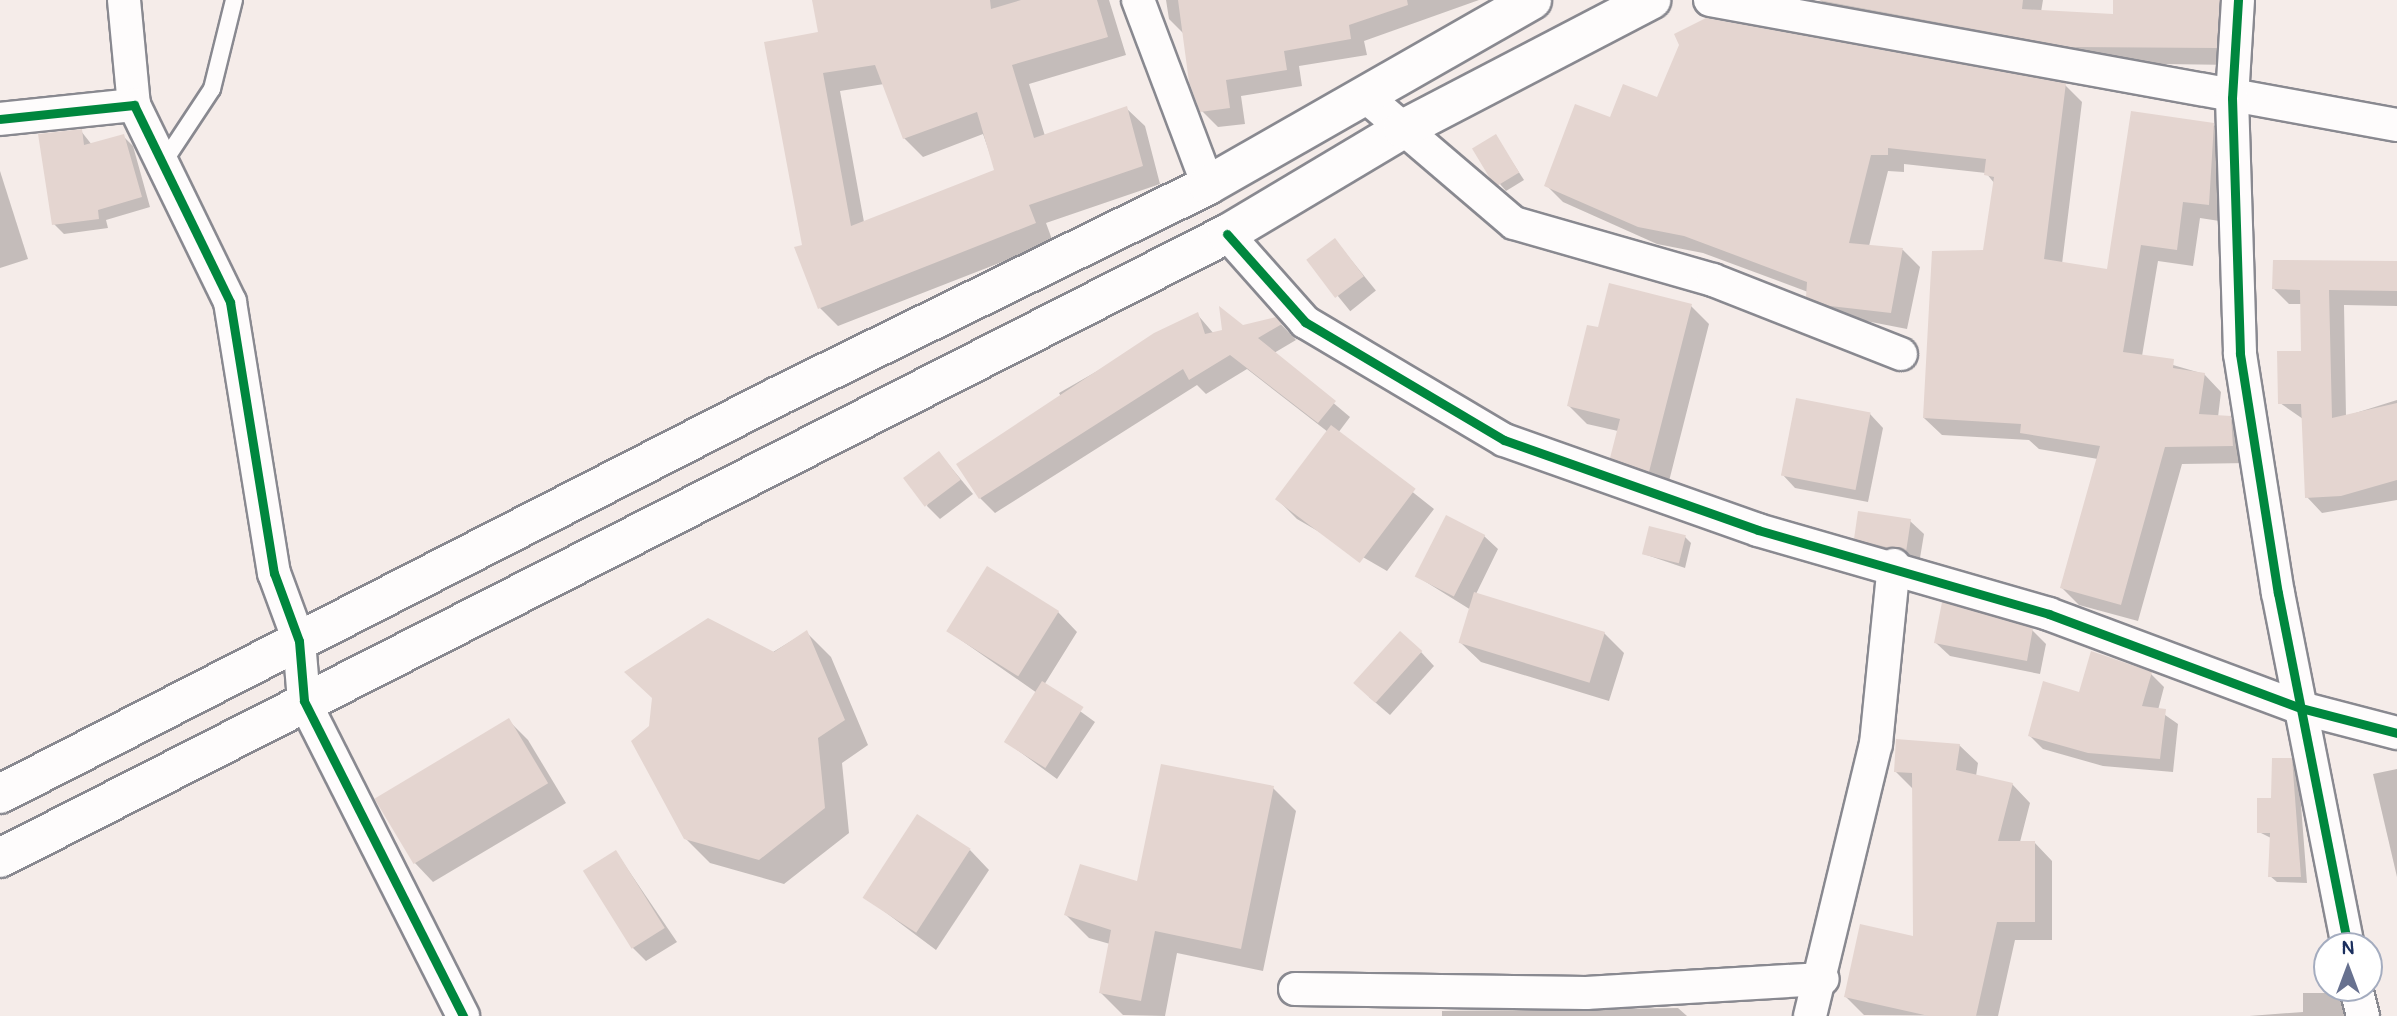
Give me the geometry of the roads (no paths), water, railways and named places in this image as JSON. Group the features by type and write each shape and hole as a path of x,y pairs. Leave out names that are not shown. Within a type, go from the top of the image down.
{"main road":[{"path":"0,794 1208,185 1532,0"},
{"path":"0,858 304,701 1227,234 1403,129 1651,0"}],"street":[{"path":"124,0 134,105 230,302 274,573 299,641 304,701 463,1016"},
{"path":"1138,0 1208,185"},
{"path":"1710,0 2232,98 2397,125"},
{"path":"2238,0 2232,98 2240,354 2301,708 2345,932"},
{"path":"1364,95 1514,223 1713,279 1901,354"},
{"path":"0,119 134,105"},
{"path":"1227,234 1306,321 1504,440 1758,530 1894,565 2049,614 2301,708 2397,733"},
{"path":"1810,1016 1823,979 1876,744 1894,565"},
{"path":"1295,989 1586,993 1823,979"}],"lane":[{"path":"163,163 212,89 234,0"}]}
